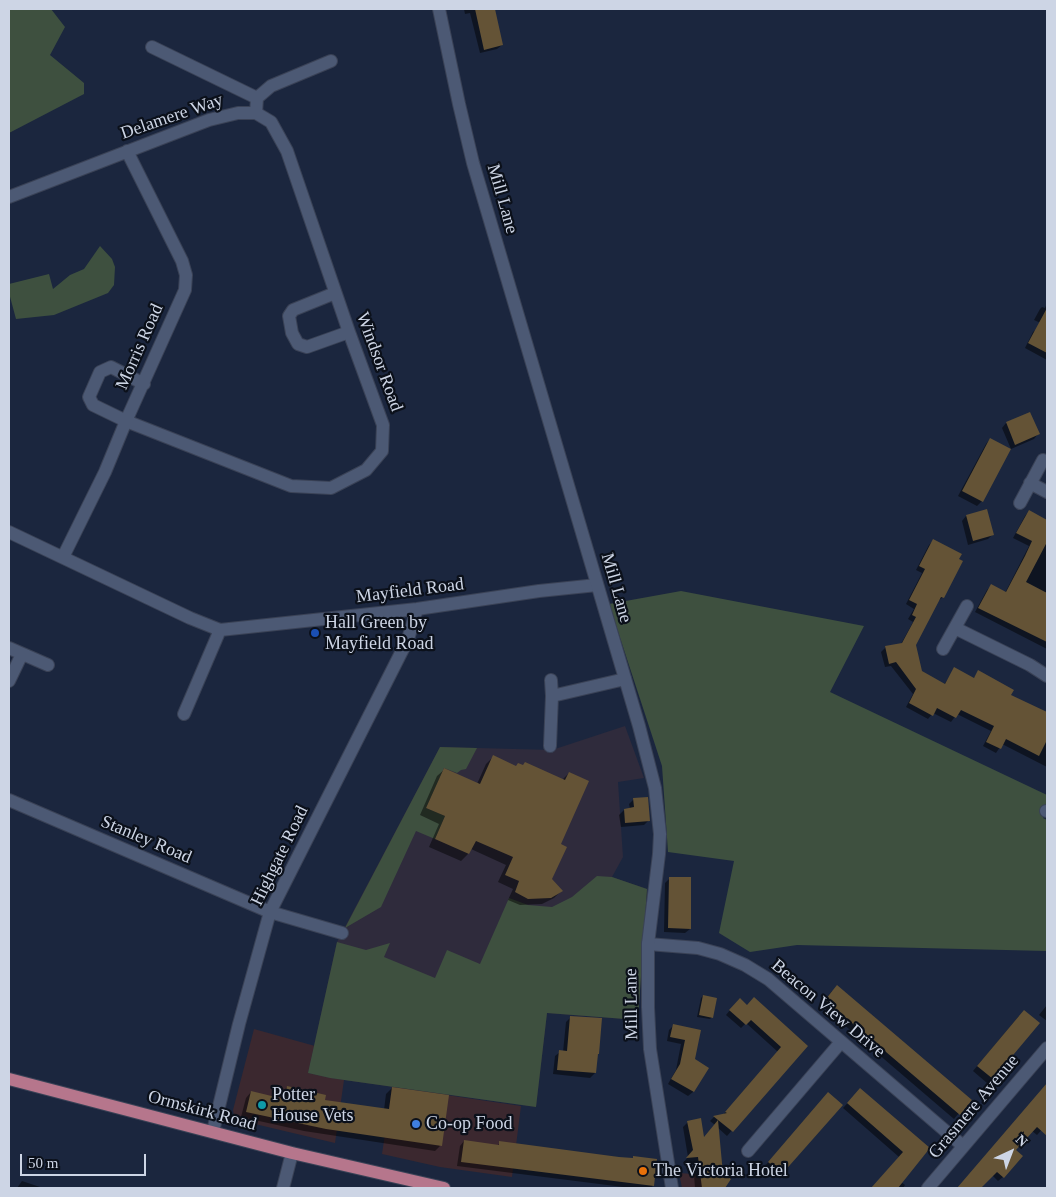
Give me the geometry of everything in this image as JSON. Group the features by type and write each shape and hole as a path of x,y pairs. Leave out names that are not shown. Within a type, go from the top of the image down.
{"main road":[{"name":"Ormskirk Road","path":"9,1080 292,1153 444,1188"}],"street":[{"name":"Mill Lane","path":"439,9 473,163 625,679 658,805 659,854 648,944 648,1007 650,1049 672,1188"},
{"path":"152,47 257,98"},
{"path":"256,113 257,98 271,86 331,61"},
{"name":"Delamere Way","path":"9,197 209,120 238,113 256,113"},
{"name":"Windsor Road","path":"144,384 111,368 100,372 89,397 93,405 126,421 291,486 331,488 366,470 382,451 383,425 335,293 287,151 271,122 256,113"},
{"name":"Morris Road","path":"63,557 105,472 185,290 186,276 182,261 127,151"},
{"path":"335,293 293,310 289,316 292,332 298,344 307,346 349,332"},
{"path":"1020,503 1042,460"},
{"path":"1030,483 1047,492"},
{"name":"Mayfield Road","path":"9,532 190,618 220,630 417,609 539,591 597,585"},
{"path":"943,649 967,606"},
{"name":"Highgate Road","path":"213,1132 239,1024 270,912 408,639 417,609"},
{"path":"955,628 1030,664 1047,676"},
{"path":"184,714 220,630"},
{"path":"9,648 48,665"},
{"path":"9,681 22,654"},
{"path":"552,696 625,679"},
{"path":"550,746 551,680"},
{"name":"Stanley Road","path":"9,800 270,912 342,933"},
{"name":"Beacon View Drive","path":"648,944 698,948 720,954 745,965 768,979 963,1146"},
{"path":"748,1151 841,1042"},
{"name":"Grasmere Avenue","path":"928,1188 1047,1048"},
{"path":"283,1188 292,1153"}],"shaded area":[{"path":"625,726 644,778 618,782 623,857 612,877 647,889 638,1020 547,1013 536,1107 330,1078 308,1073 337,942 440,747 552,750"},
{"path":"254,1029 315,1046 309,1073 344,1080 335,1143 238,1120 234,1116 233,1110"},
{"path":"392,1087 521,1106 512,1177 440,1167 382,1154"},
{"path":"679,1173 706,1175 727,1188 682,1188"}],"green space":[{"path":"51,9 65,27 50,55 84,83 84,94 9,133 9,10"},
{"path":"100,246 112,259 115,267 114,285 108,293 54,315 16,319 9,293 9,284 49,274 53,289 70,275 84,269"},
{"path":"681,591 864,626 830,692 1047,795 1047,808 1043,818 1047,820 1047,951 797,945 750,952 719,933 734,861 668,852 662,766 609,604"},
{"path":"440,747 477,748 466,769 457,773 444,768 426,808 445,816 435,839 416,831 381,907 345,928"},
{"path":"597,876 612,877 647,889 638,1020 547,1013 536,1107 330,1078 308,1073 337,942 366,950 390,943 384,957 435,978 447,950 480,964 509,898 528,905 552,907 572,897"}],"building":[{"path":"475,9 495,9 503,45 484,50"},
{"path":"1047,308 1047,353 1028,343"},
{"path":"1030,412 1040,434 1015,445 1006,422"},
{"path":"990,438 1011,449 983,502 962,491"},
{"path":"987,509 994,535 973,541 966,515"},
{"path":"1029,510 1047,520 1047,542 1026,582 1047,593 1047,642 978,608 991,584 1006,592 1025,556 1032,541 1016,533"},
{"path":"933,539 962,554 959,559 963,561 944,598 941,597 916,645 922,671 945,684 954,667 974,678 978,670 1014,690 1011,695 1047,712 1047,740 1039,756 1006,739 1001,749 986,742 994,726 961,710 956,718 937,708 933,716 909,703 916,689 896,662 889,664 885,646 902,643 916,617 912,615 917,604 909,600 925,569 919,566"},
{"path":"493,755 516,766 518,763 523,765 525,762 565,780 569,772 589,781 561,844 567,847 552,879 563,891 551,898 528,899 515,892 519,881 505,875 513,857 476,841 469,854 435,839 445,816 426,808 444,768 480,784"},
{"path":"648,797 650,821 625,823 624,809 634,807 633,798"},
{"path":"669,877 691,877 691,929 668,928"},
{"path":"837,985 972,1100 960,1115 825,1000"},
{"path":"703,995 717,998 713,1018 699,1015"},
{"path":"754,997 808,1046 733,1132 713,1116 727,1113 725,1112 781,1047 751,1020 746,1025 729,1010 740,998 747,1005"},
{"path":"1024,1010 1040,1023 993,1079 977,1066"},
{"path":"570,1016 602,1018 596,1073 557,1070 559,1050 567,1051"},
{"path":"673,1024 701,1030 695,1059 709,1068 694,1092 671,1079 680,1064 685,1040 670,1037"},
{"path":"1047,1083 1047,1136 1037,1127 1016,1150 1023,1156 1004,1178 997,1172 981,1188 957,1188"},
{"path":"287,1086 326,1095 325,1100 389,1109 392,1087 449,1095 442,1146 326,1129 246,1112 251,1091 284,1099"},
{"path":"860,1088 930,1148 898,1188 871,1188 903,1152 847,1103"},
{"path":"828,1092 843,1105 782,1174 768,1162"},
{"path":"701,1118 704,1137 718,1120 723,1174 731,1179 725,1188 702,1188 698,1157 686,1158 693,1150 687,1121"},
{"path":"464,1140 499,1145 499,1141 619,1157 633,1158 633,1156 657,1159 654,1186 461,1162"}],"place":[{"name":"Hall Green by Mayfield Road","path":"315,633"},
{"name":"Potter House Vets","path":"262,1105"},
{"name":"Co-op Food","path":"416,1124"},
{"name":"The Victoria Hotel","path":"643,1171"}]}
